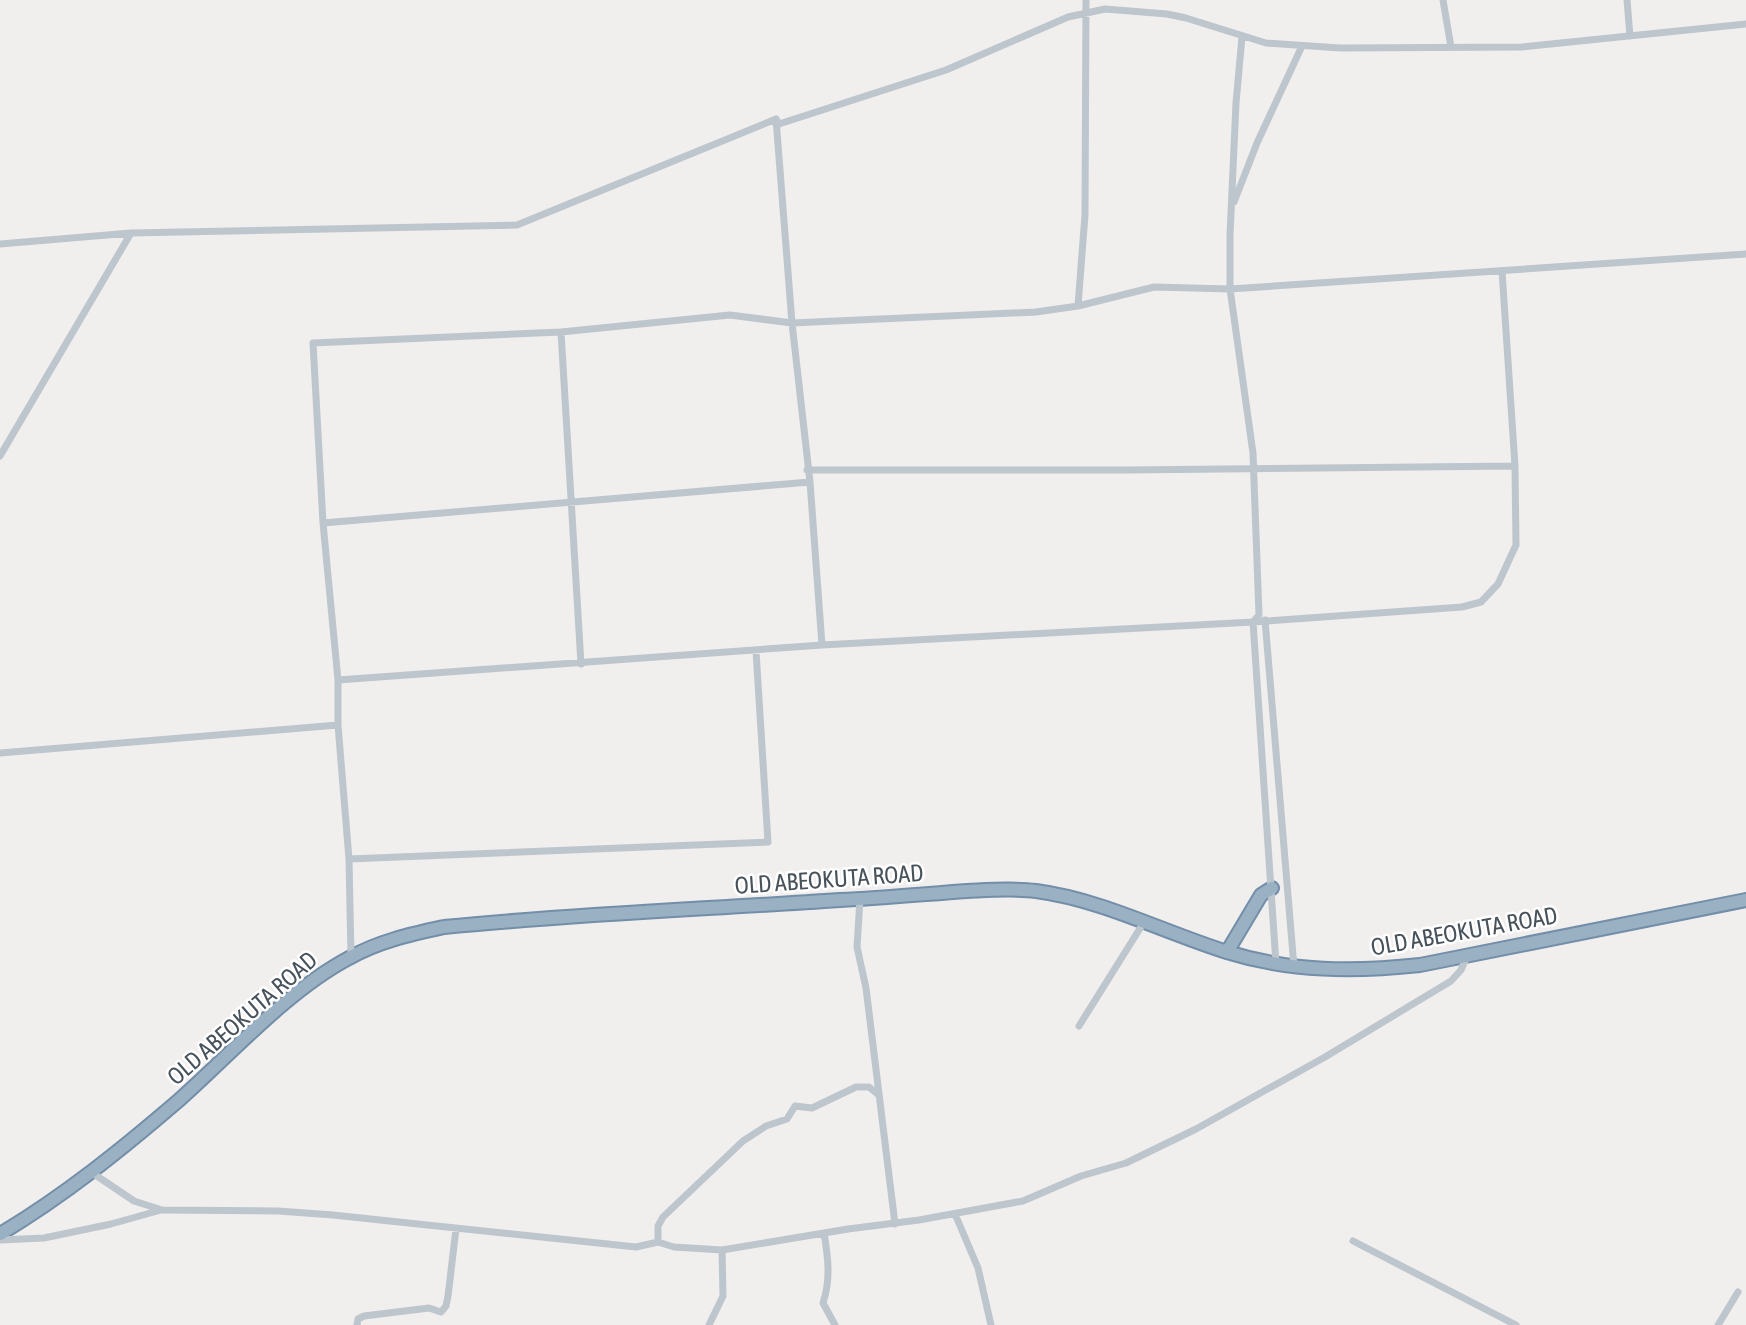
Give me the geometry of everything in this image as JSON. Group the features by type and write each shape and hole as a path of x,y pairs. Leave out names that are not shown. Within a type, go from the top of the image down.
{"highway":[{"path":"1227,952 1261,895 1272,888"},
{"name":"OLD ABEOKUTA ROAD","path":"0,1234 91,1172 178,1101 311,982 351,956 404,935 444,927 993,890 1034,890 1072,898 1145,921 1227,952 1294,968 1333,971 1420,965 1746,900"}],"street":[{"path":"1078,306 1084,215 1086,0"},
{"path":"1443,0 1451,47"},
{"path":"1627,0 1630,36"},
{"path":"776,119 779,124 907,84 946,70 1057,21 1105,9 1167,14 1217,26 1242,37 1266,43 1340,48 1522,47 1746,24"},
{"path":"1242,37 1236,103 1230,289 1254,469 1259,615 1253,622 1276,964"},
{"path":"1231,209 1257,143 1302,46"},
{"path":"0,244 131,233 517,225 776,119"},
{"path":"776,119 792,323 810,482 822,645"},
{"path":"0,456 131,233"},
{"path":"351,956 349,859 338,724 338,680 323,523 313,343 561,332 730,315 792,323 1036,312 1078,306 1154,287 1230,289 1746,254"},
{"path":"338,680 822,645 1253,622 1462,607 1481,602 1499,584 1516,545 1515,466 1502,271"},
{"path":"561,332 581,664"},
{"path":"807,470 1515,466"},
{"path":"323,523 810,482"},
{"path":"1259,615 1266,621 1294,968"},
{"path":"349,859 768,842 756,651"},
{"path":"0,753 338,724"},
{"path":"1272,888 1288,890"},
{"path":"860,899 857,947 866,988 895,1224"},
{"path":"1079,1026 1145,921"},
{"path":"0,1240 44,1238 162,1210 278,1211 333,1214 636,1247 658,1242 674,1247 722,1250 895,1224 1023,1201 1081,1176 1126,1163 1196,1129 1325,1057 1451,981 1461,970 1467,955"},
{"path":"658,1242 658,1226 663,1217 743,1141 766,1126 787,1119 795,1106 812,1108 856,1087 869,1087 879,1095"},
{"path":"91,1172 134,1201 162,1210"},
{"path":"956,1213 978,1268 991,1325"},
{"path":"357,1325 358,1319 364,1316 429,1308 441,1312 446,1306 448,1296 456,1229"},
{"path":"824,1233 829,1265 828,1288 823,1303 835,1325"},
{"path":"1353,1241 1516,1325"},
{"path":"709,1325 723,1296 722,1250"},
{"path":"1718,1325 1738,1292"}]}
